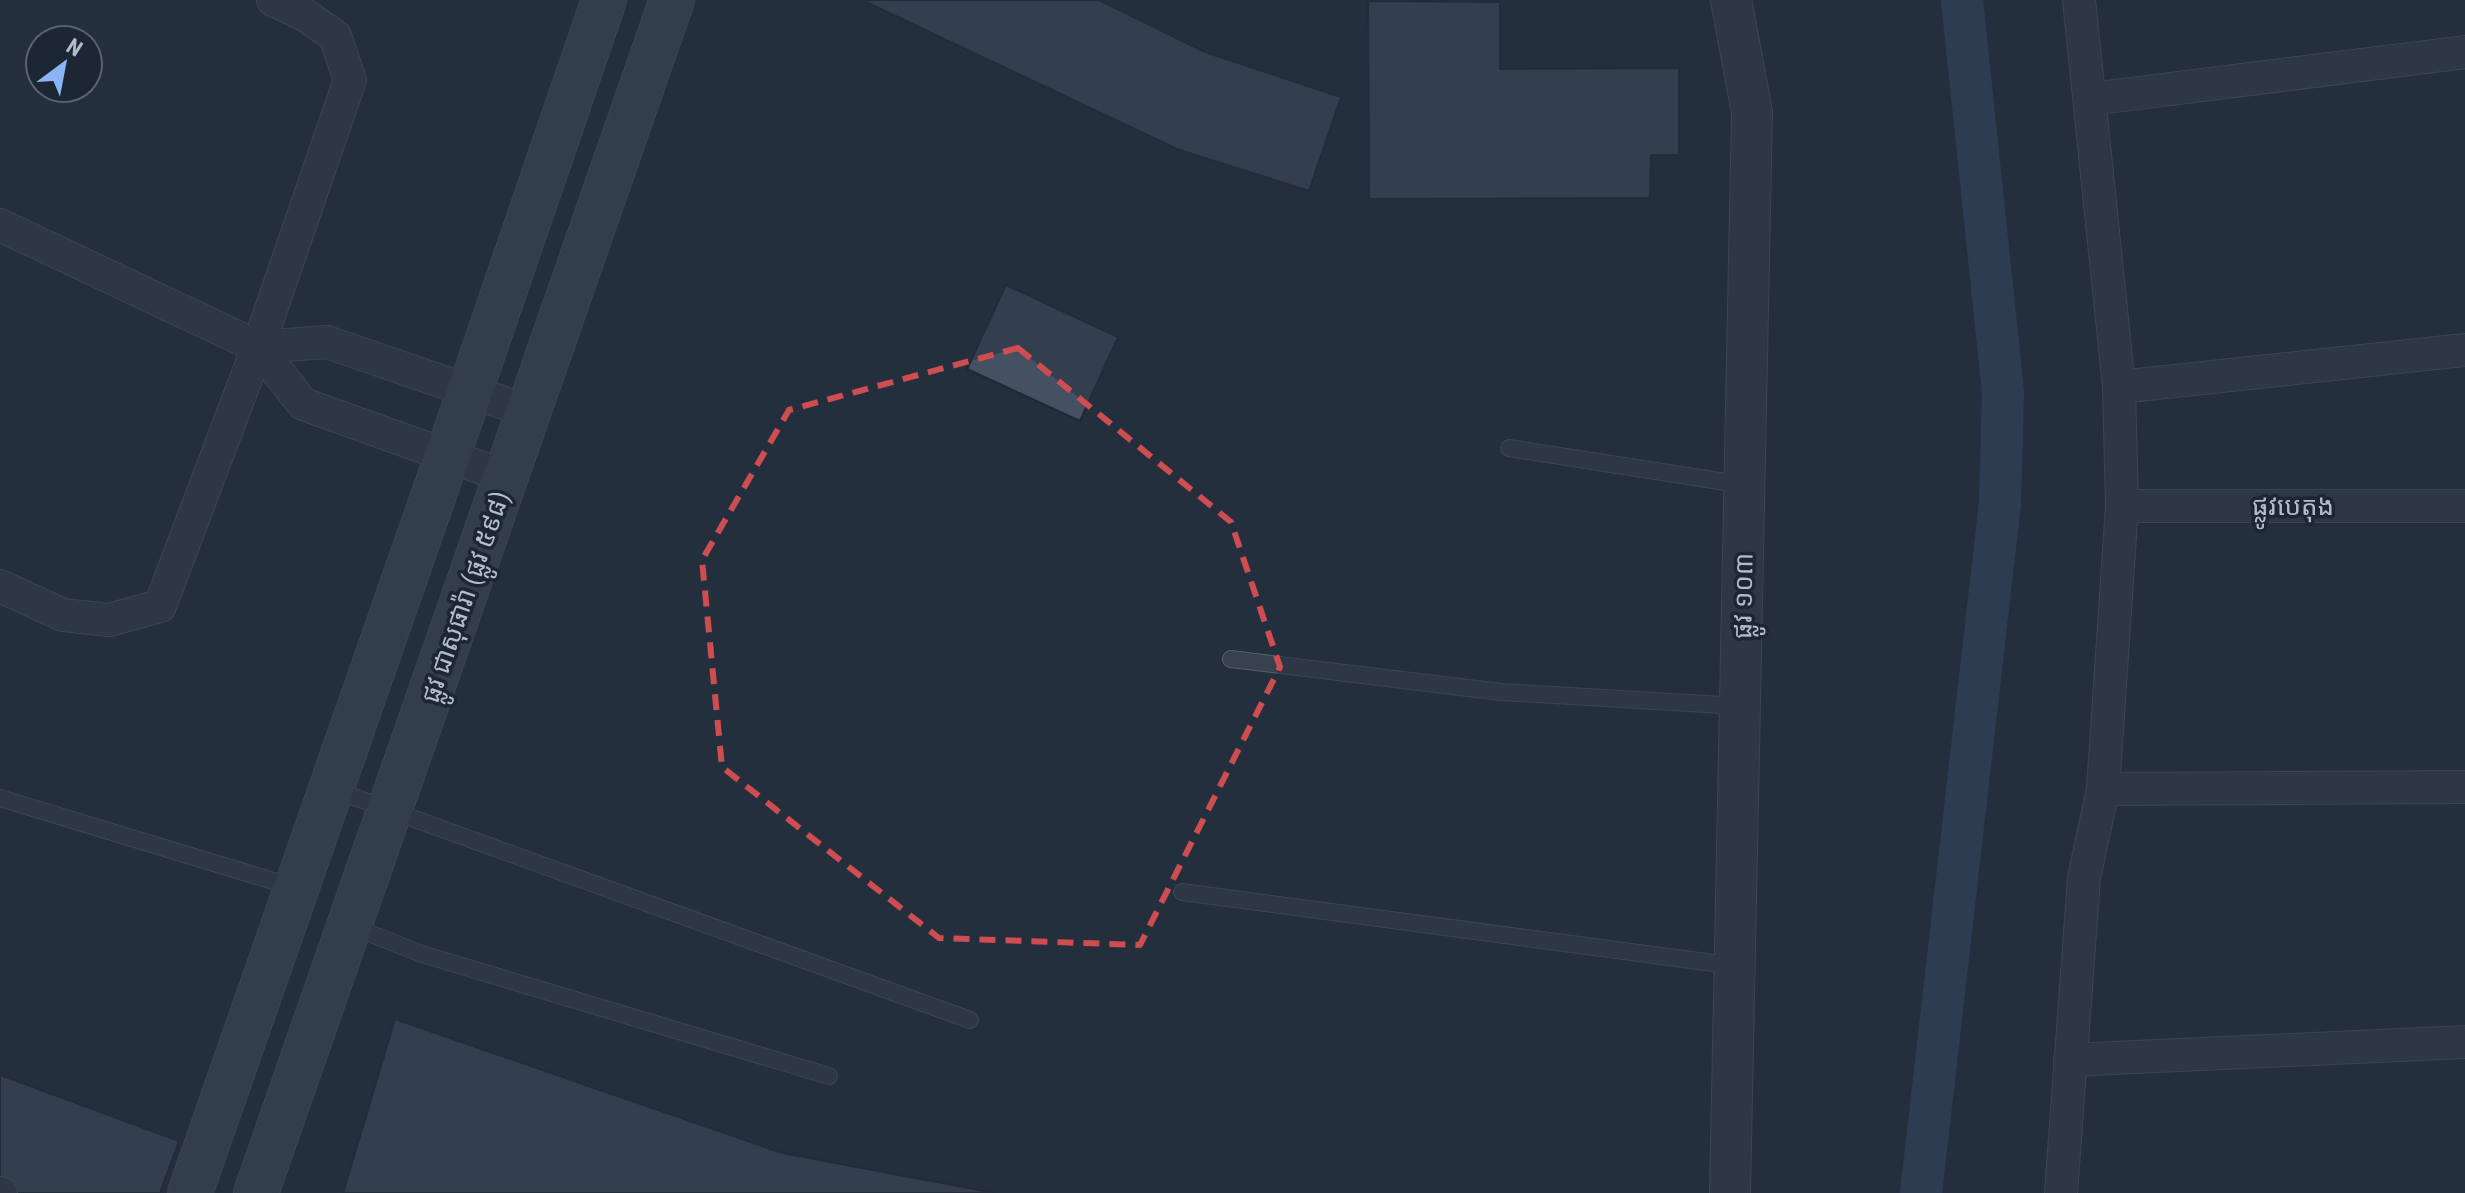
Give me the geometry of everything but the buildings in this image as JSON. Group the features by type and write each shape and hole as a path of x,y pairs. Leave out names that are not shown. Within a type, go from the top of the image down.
{"main road":[{"path":"190,1193 604,0"},
{"name":"ផ្លូវ ជាសុផារ៉ា (ផ្លូវ ៥៩៨)","path":"256,1193 672,0"},
{"path":"249,1024 309,1045"}],"street":[{"path":"0,586 63,615 109,620 160,606 258,347 350,80 335,36 305,15 273,0"},
{"name":"ផ្លូវ ១០៣","path":"1730,1193 1752,112 1731,0"},
{"path":"2061,1193 2084,878 2103,789 2122,506 2119,387 2079,0"},
{"path":"2091,99 2465,52"},
{"path":"0,225 258,347 303,404 507,477"},
{"path":"258,347 327,342 530,412"},
{"path":"2119,387 2465,350"},
{"name":"ផ្លូវបេតុង","path":"2122,506 2465,506"},
{"path":"2103,789 2465,787"},
{"path":"2070,1060 2465,1042"}],"lane":[{"path":"1509,448 1745,485"},
{"path":"1231,659 1501,692 1741,706"},
{"path":"330,788 970,1020"},
{"path":"0,798 297,888"},
{"path":"1182,892 1736,966"},
{"path":"349,925 422,954 829,1076"}],"highlighted area":[{"path":"1018,348 1231,522 1280,667 1140,945 939,938 722,767 702,560 789,410"}],"waterway":[{"path":"1921,1193 2000,503 2003,392 1962,0"}]}
